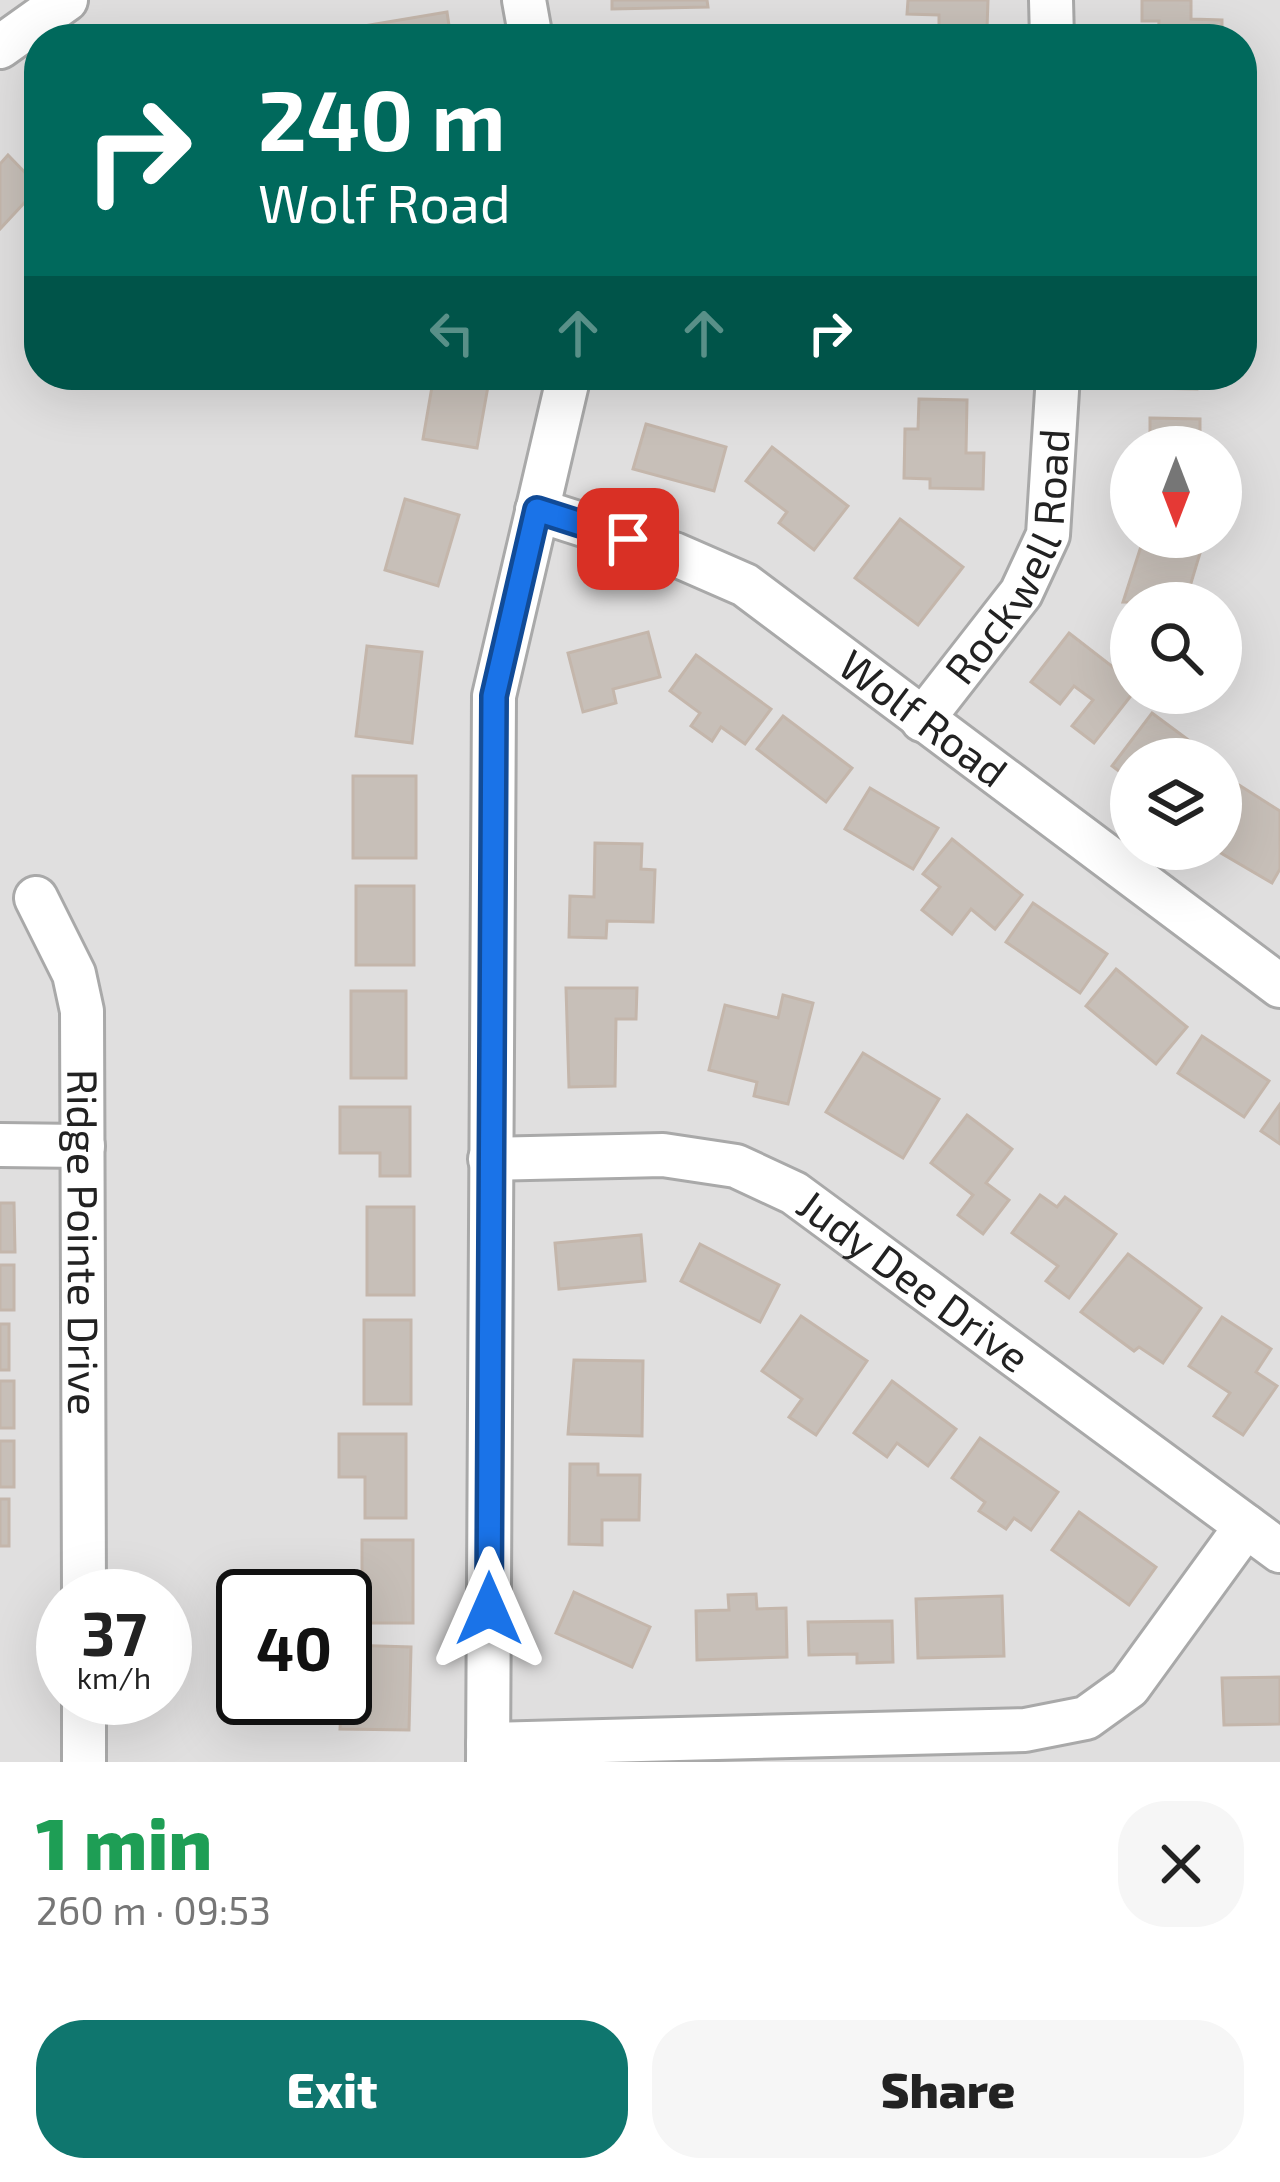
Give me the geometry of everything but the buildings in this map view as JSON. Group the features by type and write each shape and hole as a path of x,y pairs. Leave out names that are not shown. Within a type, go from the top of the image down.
{"street":[{"path":"32,24 66,0"},
{"path":"565,390 494,696 488,1753 1025,1730 1086,1718 1129,1688 1246,1526"},
{"name":"Rockwell Road","path":"922,720 1021,593 1048,535 1057,390"},
{"name":"Wolf Road","path":"537,510 674,554 745,584 1280,986"},
{"name":"Ridge Pointe Drive","path":"36,898 74,974 82,1011 84,1569"},
{"path":"0,1145 83,1146"},
{"name":"Judy Dee Drive","path":"490,1159 663,1154 736,1166 794,1193 1280,1552"},
{"path":"84,1725 84,1762"}],"shaded area":[{"path":"0,0 1280,0 1280,1762 0,1762"}],"route":[{"path":"489,1609 494,696 537,510 628,539"}]}
